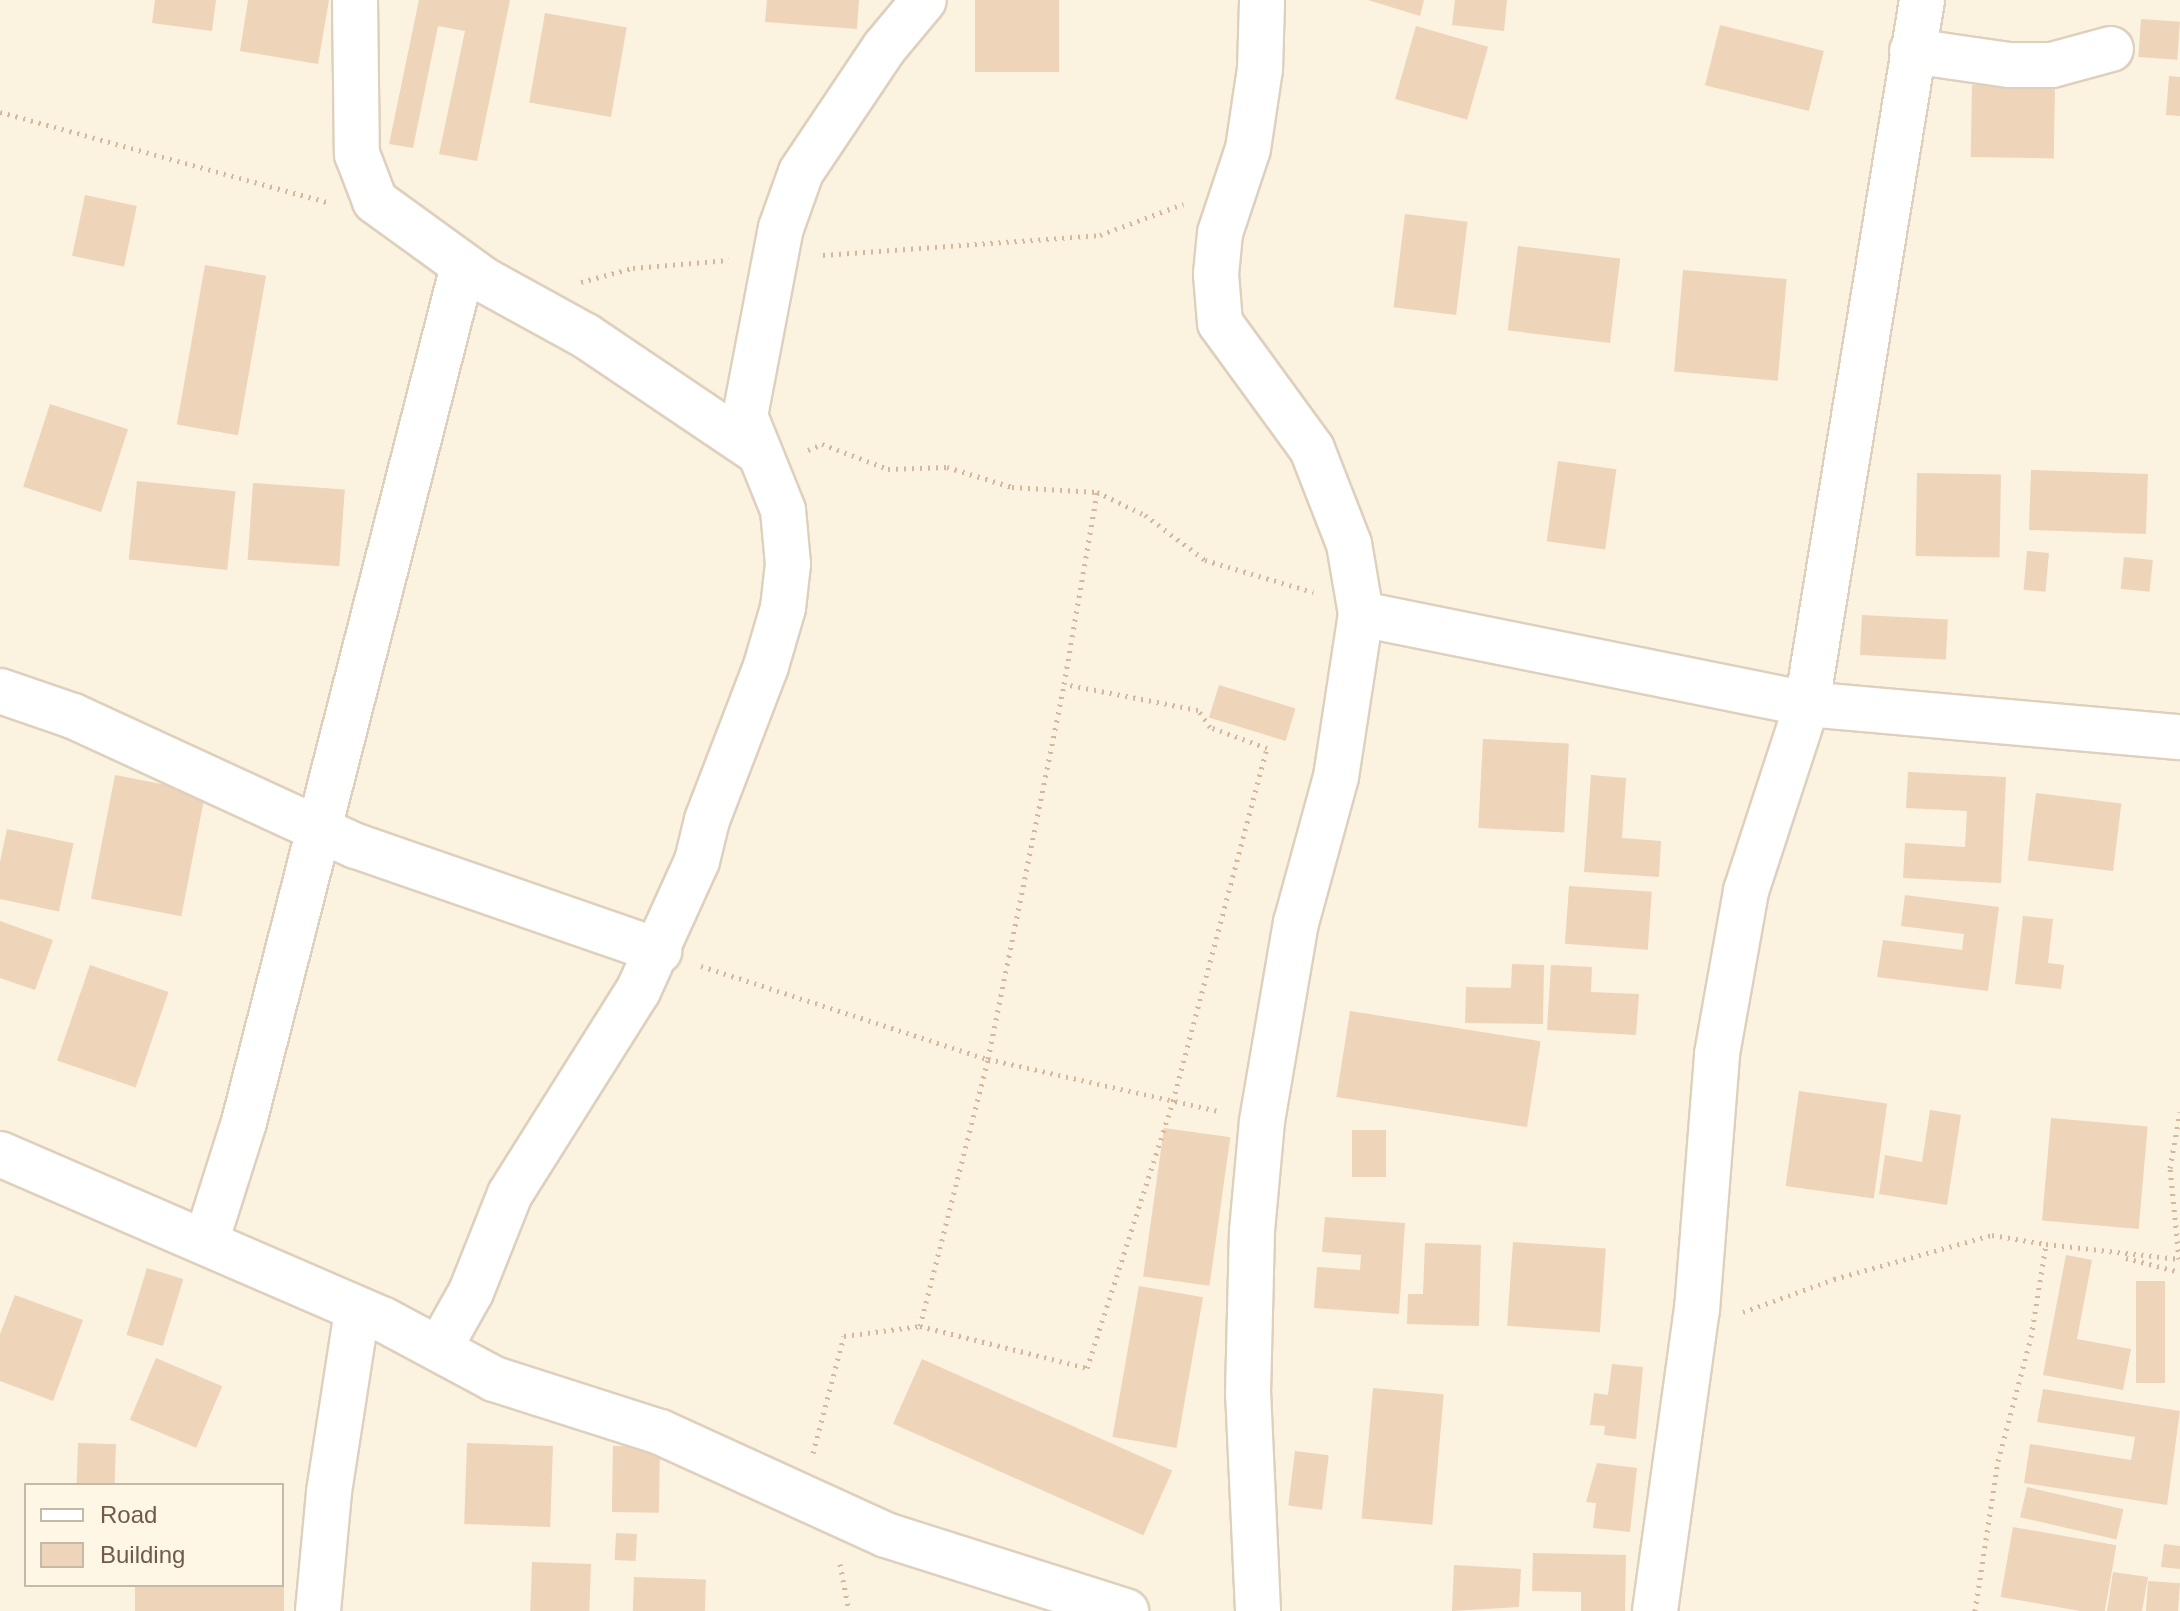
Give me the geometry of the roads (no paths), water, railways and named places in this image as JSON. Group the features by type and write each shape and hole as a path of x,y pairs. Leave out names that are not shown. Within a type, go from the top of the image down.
{"street":[{"path":"355,0 357,154 375,201 389,216 416,229 463,266 586,336 761,459"},
{"path":"439,1349 471,1292 510,1194 659,951 697,861 783,608 788,564 783,510 761,459 745,403 776,256 801,172 884,48 924,0"},
{"path":"1258,1611 1248,1394 1252,1231 1262,1121 1296,923 1336,777 1361,614 1349,544 1312,449 1220,323 1216,274 1220,233 1239,175 1260,69 1262,0"},
{"path":"1655,1611 1694,1333 1717,1054 1746,891 1807,704 1922,0"},
{"path":"1912,51 2009,65 2052,65 2111,49"},
{"path":"206,1242 244,1122 463,266"},
{"path":"1361,614 1807,704 2180,737"},
{"path":"0,691 73,716 318,829 432,876 525,901 659,951"},
{"path":"0,1154 206,1242 439,1349 494,1379 660,1432 802,1494 886,1535 1126,1611"},
{"path":"318,1611 329,1492 357,1311"}]}
